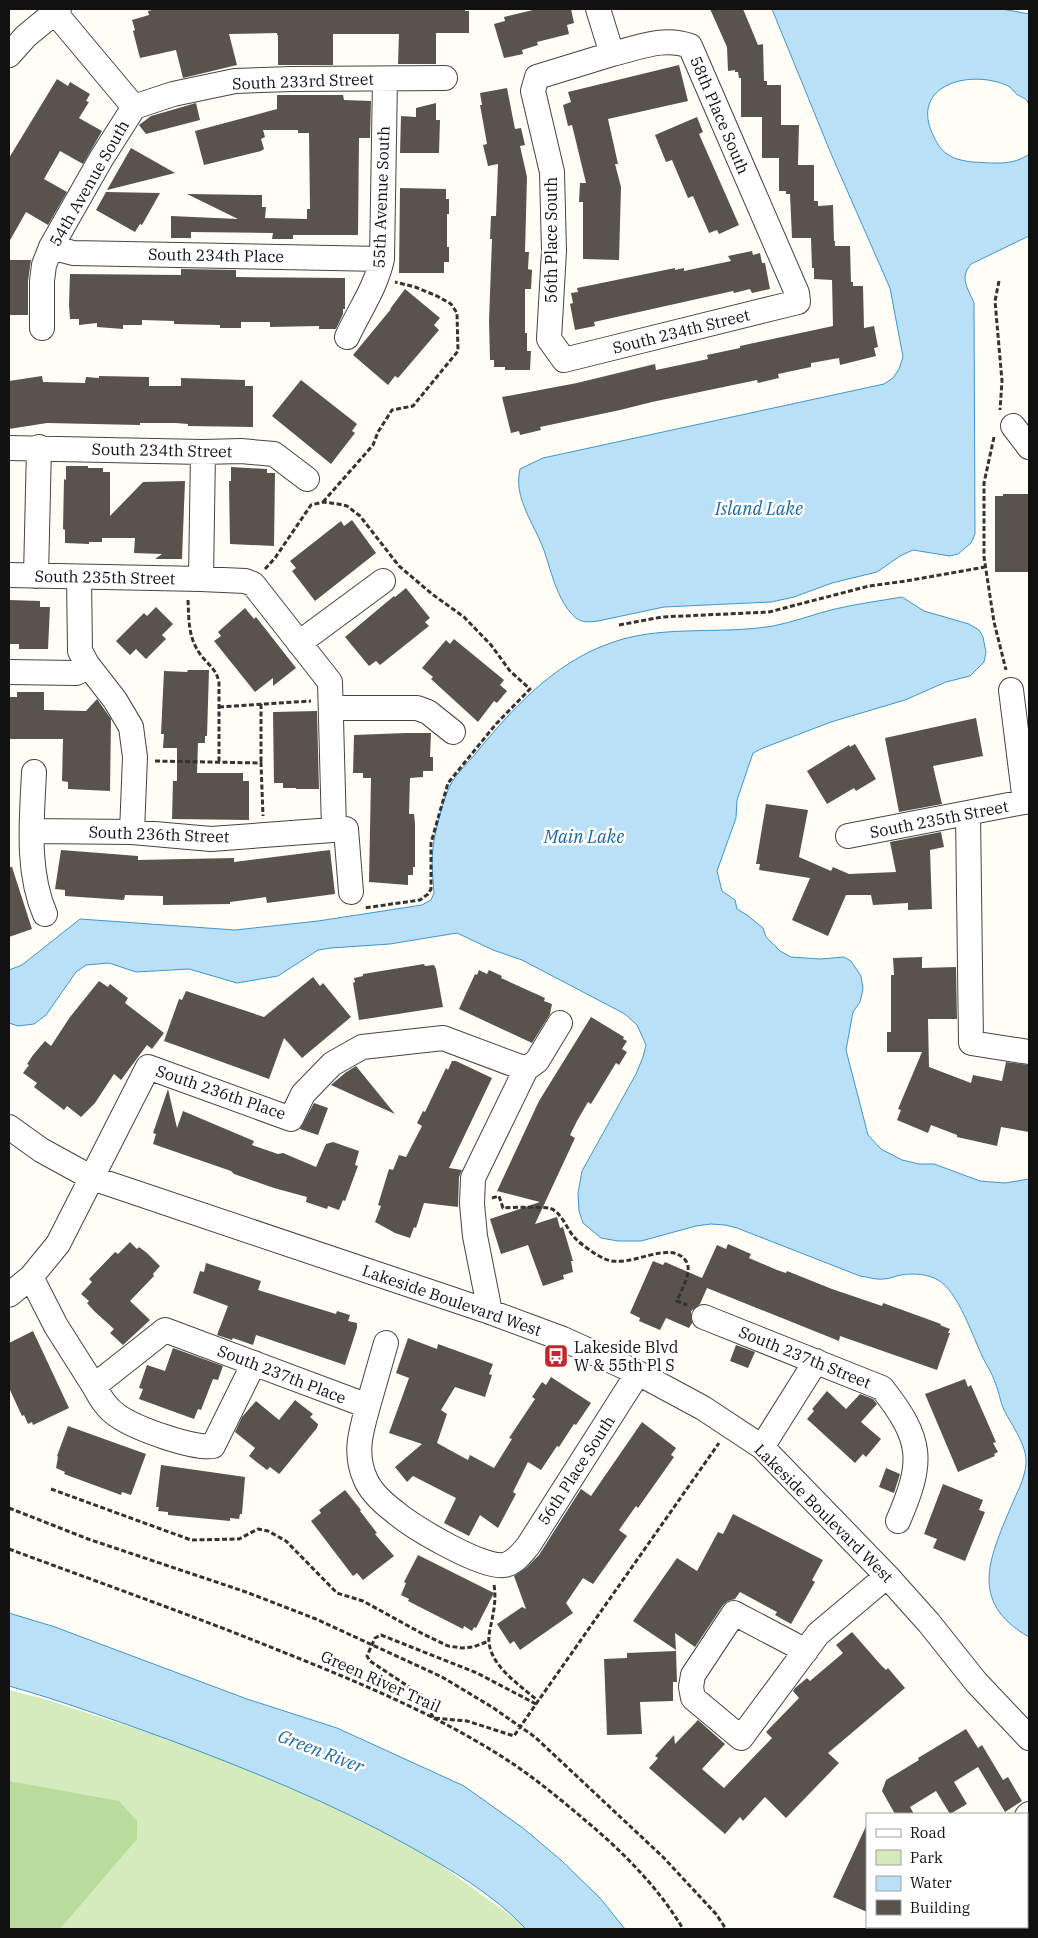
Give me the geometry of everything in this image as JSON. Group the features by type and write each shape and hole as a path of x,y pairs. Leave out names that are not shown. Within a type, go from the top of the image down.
{"street":[{"path":"598,9 612,54"},
{"path":"9,55 26,36 55,10"},
{"name":"54th Avenue South","path":"42,328 42,281 44,265 51,247 110,143 134,107 55,10"},
{"name":"58th Place South","path":"612,54 667,41 679,42 690,46 797,293 798,302"},
{"name":"56th Place South","path":"564,360 549,339 554,251 552,172 533,91 537,77 612,54"},
{"name":"South 233rd Street","path":"134,107 173,94 235,81 292,78 445,78"},
{"name":"55th Avenue South","path":"347,337 379,268 385,78"},
{"name":"South 234th Place","path":"51,247 73,252 379,268"},
{"name":"South 234th Street","path":"564,360 798,302"},
{"path":"1002,421 1029,447"},
{"path":"36,576 39,447"},
{"name":"South 234th Street","path":"9,448 241,451 274,454 307,479"},
{"path":"204,452 194,579 245,581 253,584 330,682 340,829 357,900"},
{"name":"South 235th Street","path":"9,575 194,579"},
{"path":"79,576 80,651 89,667 115,700 131,727 135,761 132,832"},
{"path":"299,643 383,581"},
{"path":"9,672 76,673 89,667"},
{"path":"1011,690 1027,801"},
{"path":"331,704 418,708 428,712 453,732"},
{"path":"34,772 34,880 38,897 46,914"},
{"name":"South 235th Street","path":"848,836 1027,801"},
{"path":"968,814 970,1043 1029,1052"},
{"name":"South 236th Street","path":"33,831 132,832 212,839 340,829"},
{"path":"490,1312 476,1236 472,1204 473,1178 526,1068 537,1061 560,1023"},
{"name":"South 236th Place","path":"92,1178 148,1067 291,1119 303,1094 332,1064 362,1046 443,1038 526,1068"},
{"name":"Lakeside Boulevard West","path":"9,1127 41,1150 92,1178 490,1312 563,1339 638,1373 703,1408 762,1447 887,1576 929,1623 976,1682 1029,1738"},
{"path":"9,1296 31,1277 58,1244 92,1178"},
{"path":"31,1277 56,1326 104,1403 117,1416 132,1424 186,1443 203,1447 212,1446 254,1363"},
{"name":"South 237th Street","path":"704,1317 882,1388 901,1412 912,1436 917,1462 912,1490 898,1521"},
{"name":"South 237th Place","path":"94,1386 164,1330 368,1406 358,1448 365,1479 374,1493 414,1526 476,1559 500,1564"},
{"path":"368,1406 386,1343"},
{"path":"762,1447 816,1361"},
{"name":"56th Place South","path":"500,1564 518,1557 528,1546 638,1373"},
{"path":"806,1651 734,1613 693,1675 691,1687 693,1698 741,1738 806,1651 818,1634 887,1576"}],"path":[{"path":"323,502 373,445 378,432 392,410 413,406 458,351 458,313 451,304 379,268"},
{"path":"999,280 995,301 1002,381 1002,421 984,483 986,567 994,622 1011,690"},
{"path":"253,584 275,558 311,505 323,502 347,506 360,516 399,566 432,594 464,617 491,645 510,671 530,689 496,724 448,783 431,843 431,889 428,894 420,900 357,900"},
{"path":"619,625 662,617 769,612 869,586 986,567"},
{"path":"194,579 189,627 191,638 201,656 218,674 220,683 219,762"},
{"path":"219,707 261,704 331,704"},
{"path":"261,704 263,835"},
{"path":"135,761 261,763"},
{"path":"472,1204 499,1196 502,1208 549,1208 559,1215 576,1240 606,1259 623,1262 658,1253 670,1252 681,1256 686,1262 688,1273 677,1301 697,1310 704,1317"},
{"path":"537,1703 476,1673 381,1635 376,1636 368,1656 368,1659 427,1699 433,1718 467,1721 514,1736 731,1426"},
{"path":"51,1489 191,1540 239,1539 258,1529 268,1531 286,1541 337,1593 363,1601 448,1646 473,1647 489,1641"},
{"path":"9,1508 88,1539 316,1618 442,1677 492,1707 535,1737 664,1857 716,1914 726,1929"},
{"name":"Green River Trail","path":"9,1549 214,1625 359,1682 433,1718 501,1756 551,1792 598,1831 632,1863 683,1929"},
{"path":"500,1564 489,1641 492,1654 498,1664 537,1703"}],"green space":[{"path":"9,1690 41,1698 186,1745 231,1762 373,1825 430,1857 529,1929 9,1929"},
{"path":"9,1781 119,1801 137,1821 137,1839 60,1929 9,1929"}],"water":[{"name":"Island Lake","path":"772,9 1002,9 1029,14 1029,104 1026,99 1016,94 1008,86 975,79 960,81 946,86 935,94 929,105 928,119 934,137 949,156 966,161 995,163 1010,162 1029,154 1029,236 971,264 967,269 965,279 974,303 975,534 971,543 958,554 950,556 913,550 900,556 877,572 832,583 794,597 771,602 664,607 598,621 581,621 569,611 564,603 555,584 542,545 525,510 519,483 520,469 543,458 884,384 893,378 899,369 903,357 890,288 832,156"},
{"name":"Main Lake","path":"902,597 924,611 969,624 979,630 983,637 986,652 984,662 970,676 946,682 905,700 831,722 753,753 737,800 736,818 717,871 722,891 735,900 737,909 763,928 766,937 780,951 791,957 820,959 844,957 851,961 861,976 863,989 860,1002 853,1012 846,1050 868,1135 881,1149 902,1160 919,1164 934,1164 980,1181 1005,1183 1029,1179 1029,1637 1009,1623 997,1608 990,1592 989,1576 997,1540 1021,1483 1026,1456 1001,1404 994,1379 964,1315 945,1286 930,1276 920,1274 899,1275 888,1279 860,1276 725,1225 696,1226 641,1241 618,1241 601,1238 583,1223 579,1211 578,1193 582,1171 636,1074 646,1045 637,1025 625,1014 522,960 493,950 457,933 390,944 318,950 278,976 237,983 189,969 136,972 109,963 86,965 76,972 46,1015 34,1024 18,1026 9,1023 9,970 22,965 80,919 235,930 318,921 422,905 431,900 434,893 432,859 434,841 443,805 452,782 519,704 569,663 588,653 608,644 648,634 752,629 773,626 835,609"},
{"name":"Green River","path":"9,1613 55,1627 247,1699 337,1728 464,1786 523,1828 562,1861 600,1898 625,1929 526,1929 485,1893 455,1873 350,1815 260,1775 167,1739 68,1704 9,1686"}],"building":[{"path":"156,9 465,9 465,11 469,11 469,33 436,33 436,64 398,64 399,34 333,34 333,65 278,65 277,33 229,34 237,65 183,78 176,50 140,58 132,20 149,15 148,11"},
{"path":"537,9 571,9 574,23 567,25 569,34 537,42 538,45 522,50 523,54 504,58 494,24 505,21 504,17"},
{"path":"710,9 743,9 758,45 763,44 764,81 767,81 767,85 781,85 781,125 799,125 798,165 814,165 814,201 818,201 818,206 833,205 835,246 850,246 851,282 853,282 853,286 863,286 864,328 874,326 878,347 874,348 876,356 840,365 839,358 811,363 811,367 778,374 779,378 758,383 757,380 652,402 540,427 541,430 520,435 519,431 511,433 502,397 577,383 655,364 656,370 708,359 707,355 740,348 740,346 833,326 832,280 814,279 811,238 792,238 790,194 786,194 786,191 779,191 779,158 762,158 762,117 741,117 741,78 739,78 738,72 735,72 735,70 728,71 727,47"},
{"path":"679,65 688,101 608,119 618,164 615,164 621,187 619,260 583,259 583,202 579,202 580,183 586,183 572,125 568,126 563,105 571,102 568,92"},
{"path":"57,79 68,86 70,82 90,94 86,101 89,102 79,118 102,131 83,164 60,151 44,179 67,192 48,225 26,212 9,242 9,158"},
{"path":"507,88 515,129 521,128 525,145 520,146 527,177 525,252 529,252 528,269 532,270 531,289 525,289 525,333 527,333 527,351 531,351 530,370 505,370 505,367 494,367 494,360 490,360 489,321 492,239 490,239 491,216 496,216 498,164 488,166 483,145 487,144 480,105 482,105 480,93"},
{"path":"277,95 343,95 344,100 371,101 370,138 359,138 358,235 293,235 293,239 272,239 273,233 191,232 191,238 171,238 171,216 238,219 187,194 262,195 262,207 266,207 265,218 307,219 307,209 310,209 309,133 298,133 298,130 263,130 265,137 261,139 264,149 261,151 204,165 195,131 277,109"},
{"path":"196,103 200,120 146,134 139,125 151,116"},
{"path":"436,103 436,120 440,120 439,153 400,153 401,116 416,117 416,108"},
{"path":"697,117 703,132 699,134 739,225 719,234 717,230 709,233 693,196 688,198 672,160 666,162 655,135"},
{"path":"131,148 175,173 107,190"},
{"path":"400,188 446,189 446,199 449,199 447,247 449,247 449,262 444,262 444,273 399,273"},
{"path":"106,192 160,193 142,225 140,224 135,232 96,210"},
{"path":"752,251 753,255 760,253 762,263 765,263 770,289 752,293 750,289 734,293 733,291 594,322 595,326 575,330 570,304 573,303 571,293 578,292 577,288 675,268 675,270 684,268 684,271 731,261 728,256"},
{"path":"9,260 31,260 28,281 28,315 9,315"},
{"path":"181,269 236,270 236,277 345,278 345,309 343,309 343,314 336,329 319,329 319,326 270,327 270,322 241,322 241,328 220,328 220,325 174,324 174,321 142,320 142,325 123,325 123,329 97,327 97,323 79,325 79,319 70,319 70,274 181,275"},
{"path":"405,289 440,318 434,325 439,330 398,378 395,376 388,385 353,355"},
{"path":"42,376 43,382 85,383 86,377 149,377 149,386 181,386 181,378 245,380 245,386 253,386 253,427 188,426 188,424 175,423 140,423 140,425 47,423 9,429 9,381"},
{"path":"301,380 357,424 352,431 355,433 331,464 272,416"},
{"path":"66,466 103,468 103,472 110,472 110,516 143,482 185,481 182,559 155,559 162,554 134,553 135,538 102,538 102,542 89,542 89,544 65,543 65,530 63,529"},
{"path":"231,467 267,469 267,473 275,473 274,546 230,544 229,481 231,481"},
{"path":"1003,494 1029,494 1029,572 995,572 995,496 1003,496"},
{"path":"352,520 376,553 315,601 292,571 296,568 290,561 341,521 344,526"},
{"path":"406,588 430,618 425,622 429,626 380,665 376,661 369,666 345,637"},
{"path":"9,600 40,601 40,607 50,607 48,649 19,649 19,644 9,644"},
{"path":"156,607 173,624 162,635 166,639 146,659 136,649 130,655 116,641 144,613 147,616"},
{"path":"245,608 254,619 256,617 296,668 273,686 273,678 255,692 214,641 221,636 218,632"},
{"path":"454,639 504,680 500,685 507,691 497,703 494,701 478,722 431,679 433,677 422,668 446,640 450,644"},
{"path":"188,670 209,670 207,736 205,736 205,743 198,743 197,773 243,773 243,781 249,781 249,820 172,819 173,781 177,781 177,748 163,748 164,734 161,734 164,671 187,672"},
{"path":"17,692 44,692 44,710 86,711 97,699 111,719 110,791 68,789 68,782 62,781 63,739 9,739 9,697 17,697"},
{"path":"317,711 319,789 283,788 283,783 274,783 273,712"},
{"path":"976,718 983,756 933,766 942,804 899,812 885,738"},
{"path":"431,733 430,757 433,757 433,771 423,771 423,777 410,778 409,814 414,814 415,867 413,867 413,875 408,875 408,885 369,882 371,778 363,778 363,773 353,773 354,735"},
{"path":"855,744 876,779 856,791 854,788 827,804 807,771 849,745 850,747"},
{"path":"766,804 808,810 799,857 831,871 833,867 849,874 896,872 890,842 941,832 944,847 930,850 932,909 908,910 908,903 873,905 871,895 846,895 828,936 792,920 810,878 759,870 760,864 756,864"},
{"path":"61,850 138,856 138,860 234,858 234,862 330,850 335,894 267,903 266,897 230,902 230,904 163,905 163,896 125,895 124,900 65,896 65,890 55,889"},
{"path":"9,867 12,867 32,929 9,937"},
{"path":"922,957 922,968 956,967 957,1019 928,1019 929,1067 971,1083 973,1075 1002,1081 1006,1062 1029,1065 1029,1132 1001,1127 997,1146 957,1137 957,1135 931,1125 928,1133 897,1120 901,1110 898,1109 922,1052 887,1052 887,1032 891,1032 891,975 894,975 893,958"},
{"path":"424,964 425,966 434,965 436,969 443,1007 359,1020 353,983 355,982 354,978 363,976 363,974"},
{"path":"479,970 487,974 489,970 502,976 501,978 545,998 544,1001 552,1004 550,1014 532,1043 459,1009 475,974 477,975"},
{"path":"313,977 320,986 323,983 351,1017 302,1058 284,1038 269,1079 164,1041 179,999 182,1000 186,991 264,1017"},
{"path":"99,981 108,987 110,984 128,998 125,1003 164,1033 152,1049 147,1045 121,1080 114,1074 95,1103 81,1117 67,1106 64,1110 34,1087 37,1083 23,1073 33,1055 45,1041 51,1046 70,1017"},
{"path":"591,1017 624,1037 623,1039 627,1041 622,1049 627,1052 619,1065 616,1063 591,1104 588,1102 577,1121 570,1135 575,1138 535,1224 557,1217 560,1228 563,1227 573,1261 571,1261 573,1272 563,1275 564,1279 543,1286 528,1245 501,1254 490,1219 540,1202 497,1191 539,1101"},
{"path":"452,1061 456,1061 492,1078 449,1168 462,1170 459,1177 458,1207 424,1203 416,1228 414,1227 410,1238 395,1233 375,1222 381,1206 378,1205 389,1169 393,1170 399,1155 406,1157 422,1126 417,1123 423,1111 425,1112 446,1068 448,1070"},
{"path":"356,1066 395,1114 331,1085"},
{"path":"168,1089 177,1128 183,1111 254,1141 252,1145 278,1154 283,1153 316,1167 326,1144 333,1142 359,1151 355,1165 358,1166 345,1201 343,1200 339,1210 328,1206 327,1209 306,1202 307,1197 274,1188 153,1144 156,1134 153,1133"},
{"path":"314,1103 328,1108 318,1135 300,1129"},
{"path":"130,1242 137,1249 139,1247 147,1253 160,1266 153,1274 154,1276 130,1301 150,1320 123,1345 110,1333 114,1329 94,1311 87,1303 89,1301 81,1294 92,1282 89,1279 115,1252 118,1254"},
{"path":"728,1244 751,1254 749,1258 777,1270 786,1273 787,1271 882,1306 883,1303 950,1329 937,1370 840,1336 839,1341 707,1288 700,1304 691,1311 692,1323 689,1328 666,1318 660,1330 639,1321 640,1318 630,1313 653,1261 663,1265 665,1262 702,1278 717,1245 726,1249"},
{"path":"206,1263 261,1281 258,1290 336,1314 337,1311 350,1315 348,1321 357,1323 357,1328 345,1365 256,1335 253,1345 217,1335 228,1306 193,1293 200,1271 204,1272"},
{"path":"33,1331 69,1408 33,1425 32,1422 28,1424 24,1415 22,1416 9,1388 9,1343"},
{"path":"408,1338 437,1349 438,1344 493,1364 489,1374 492,1375 485,1397 455,1387 441,1410 447,1414 437,1443 468,1460 470,1455 494,1468 512,1439 509,1438 535,1399 532,1397 542,1382 546,1385 551,1377 591,1403 559,1447 557,1446 541,1470 528,1462 513,1492 516,1494 498,1528 480,1515 469,1536 444,1523 456,1498 413,1476 407,1482 395,1467 422,1444 389,1433 409,1378 396,1373"},
{"path":"736,1345 755,1352 748,1368 730,1361"},
{"path":"173,1348 223,1366 218,1380 213,1379 201,1410 198,1409 194,1419 139,1399 143,1389 139,1388 147,1365 165,1371"},
{"path":"965,1379 968,1387 971,1385 996,1442 993,1443 998,1452 994,1454 995,1456 958,1472 925,1394"},
{"path":"827,1391 846,1409 860,1394 873,1399 877,1404 861,1422 881,1439 866,1457 863,1454 855,1463 807,1419 814,1411 812,1409"},
{"path":"295,1400 313,1414 310,1417 318,1424 317,1428 279,1474 270,1467 267,1470 249,1456 255,1448 235,1432 242,1417 256,1401 279,1420"},
{"path":"642,1422 676,1448 671,1455 674,1457 638,1508 636,1506 619,1530 627,1536 593,1584 583,1578 566,1603 573,1613 520,1650 514,1641 510,1644 497,1624 522,1607 526,1609 514,1576 526,1568 539,1555 581,1489 591,1496"},
{"path":"68,1426 146,1454 131,1495 122,1492 121,1495 64,1474 65,1472 56,1468 57,1456"},
{"path":"161,1465 245,1477 242,1514 240,1514 239,1519 230,1518 230,1521 168,1515 168,1512 158,1511 159,1507 156,1507"},
{"path":"886,1468 900,1474 894,1493 879,1487"},
{"path":"943,1484 983,1500 979,1510 985,1512 965,1561 933,1548 937,1539 924,1534"},
{"path":"345,1490 377,1533 375,1534 394,1556 363,1580 357,1573 353,1576 311,1521 321,1513 319,1510"},
{"path":"733,1514 823,1560 812,1580 815,1582 791,1624 775,1615 777,1612 740,1592 735,1599 723,1605 695,1647 675,1633 676,1650 633,1621 677,1558 697,1571 718,1532 723,1534"},
{"path":"418,1555 494,1593 476,1628 474,1627 472,1631 464,1626 463,1629 408,1601 409,1599 401,1595 406,1583 404,1582"},
{"path":"852,1632 880,1664 886,1670 888,1668 905,1688 828,1753 839,1763 786,1818 765,1797 743,1821 740,1817 725,1834 649,1768 658,1758 655,1756 674,1735 675,1744 698,1720 725,1744 702,1769 724,1788 772,1738 766,1732 799,1698 793,1691 795,1688 807,1678 810,1681 843,1653 836,1645"},
{"path":"676,1651 677,1682 673,1682 673,1701 640,1702 642,1734 607,1735 604,1659 627,1658 627,1653"},
{"path":"966,1729 978,1748 982,1745 1003,1780 1008,1777 1022,1801 1005,1812 978,1767 954,1782 967,1804 952,1813 949,1813 936,1791 910,1807 913,1813 894,1813 882,1791 886,1780 919,1760 918,1758"},
{"path":"866,1826 866,1912 833,1897"}],"place":[{"name":"Lakeside Blvd W & 55th Pl S","path":"556,1356"}]}
